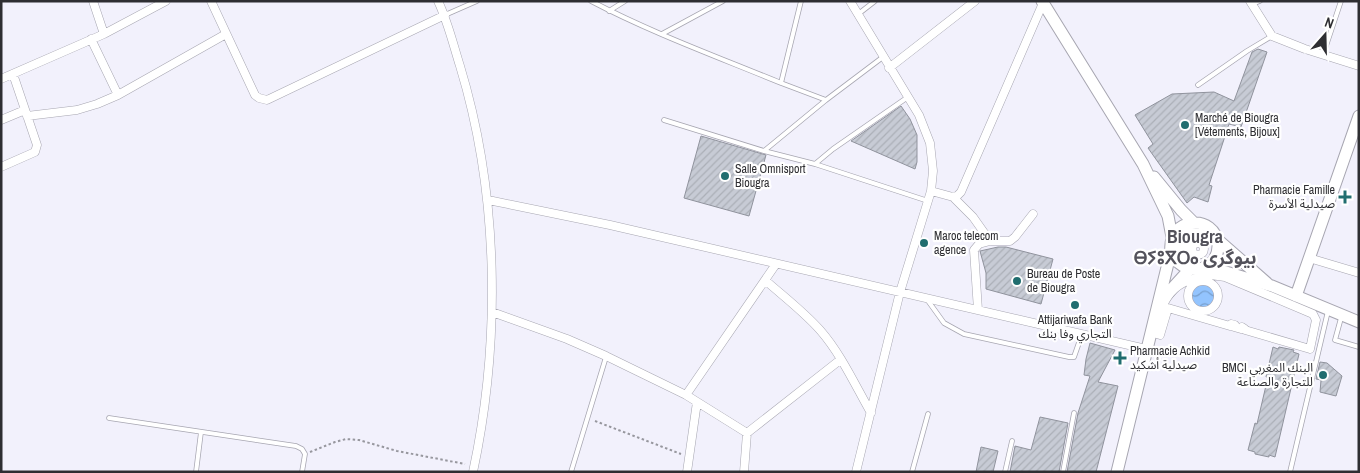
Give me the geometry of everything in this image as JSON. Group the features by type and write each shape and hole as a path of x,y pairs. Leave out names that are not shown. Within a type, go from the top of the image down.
{"main road":[{"path":"1043,2 1144,164 1181,210 1194,223"},
{"path":"1296,296 1359,116"},
{"path":"1117,472 1171,251 1172,237 1168,216 1144,164"},
{"path":"1172,237 1176,231 1187,224 1199,223 1208,227 1217,239 1272,286"},
{"path":"1171,251 1178,263 1183,267 1195,270 1206,266 1216,255 1217,239"},
{"path":"1206,266 1272,286 1359,322"},
{"path":"1157,305 1190,269"}],"street":[{"path":"94,1 104,34"},
{"path":"1,79 104,34 166,1"},
{"path":"211,1 255,94 259,98 267,100 445,15"},
{"path":"438,1 445,15 466,87 480,147 488,200 492,312 486,393 474,469"},
{"path":"850,1 919,116 930,143 933,171 928,201 900,292 856,472"},
{"path":"889,68 975,1"},
{"path":"953,197 961,192 1043,2"},
{"path":"1254,2 1272,36 1359,66"},
{"path":"1,120 26,113 78,110 97,104 118,95 226,34"},
{"path":"91,39 118,95"},
{"path":"1,167 35,152 37,149 13,74"},
{"path":"930,191 953,197 973,217 990,241"},
{"path":"488,200 610,225 1146,349"},
{"path":"978,310 974,250 979,244 990,241 1010,241 1015,238 1033,214"},
{"path":"1189,246 1186,254 1195,262 1189,261 1181,254 1179,250 1180,240 1191,232 1201,233 1207,239 1204,236 1195,236 1187,241 1189,246"},
{"path":"1309,258 1359,274"},
{"path":"686,395 776,264"},
{"path":"1211,275 1225,277 1312,313 1315,315 1316,320 1310,349 1245,330 1242,327 1241,329 1234,327 1235,325 1231,324 1230,326 1168,308 1160,335 1154,334 1161,308 1172,292 1181,283 1189,279 1211,275"},
{"path":"765,280 819,329 832,346 871,413"},
{"path":"492,312 567,339 606,356 686,395 747,433"},
{"path":"744,472 747,433 840,360"},
{"path":"687,472 697,402"}],"lane":[{"path":"445,15 476,1"},
{"path":"591,1 662,34 826,100"},
{"path":"609,11 625,1"},
{"path":"662,34 722,1"},
{"path":"781,83 801,1"},
{"path":"857,15 875,1"},
{"path":"1323,55 1341,2 1334,1"},
{"path":"1198,85 1272,36"},
{"path":"764,151 826,100 883,57"},
{"path":"815,164 908,96"},
{"path":"664,120 764,151 815,164 928,201"},
{"path":"926,298 944,323 964,334 1074,357 1082,334"},
{"path":"1290,472 1328,310"},
{"path":"1342,316 1335,340 1359,347"},
{"path":"571,472 606,356"},
{"path":"1063,472 1074,413"},
{"path":"912,472 928,414"},
{"path":"110,418 296,446 306,454 302,472"},
{"path":"196,472 201,432"},
{"path":"1006,472 1012,441"}],"path":[{"path":"587,418 688,457"},
{"path":"306,454 334,442 346,439 359,440 474,469"}],"water":[{"path":"1203,281 1213,286 1218,296 1213,306 1203,311 1193,306 1188,296 1193,286"}],"building":[{"name":"Marché de Biougra [Vétements, Bijoux]","path":"1258,49 1267,52 1241,127 1229,124 1209,185 1212,186 1208,202 1194,197 1187,203 1148,148 1153,144 1135,115 1172,94 1214,92 1234,101 1252,52"},
{"path":"901,106 910,119 917,135 917,162 915,169 851,141"},
{"name":"Salle Omnisport Biougra","path":"701,136 766,155 749,216 684,198"},
{"name":"Bureau de Poste de Biougra","path":"1006,247 1053,259 1041,304 986,289 986,273 980,251"},
{"path":"1090,343 1115,350 1098,382 1118,386 1096,472 1067,472 1078,413 1090,376 1084,375"},
{"path":"1273,347 1294,350 1293,352 1299,354 1275,457 1269,455 1269,457 1255,454 1255,452 1248,450 1255,423 1257,424"},
{"path":"1320,362 1327,363 1342,376 1336,396 1320,392 1321,380 1316,379"},
{"path":"1040,417 1068,423 1059,472 1010,472 1015,446 1031,450"},
{"path":"981,447 998,451 993,472 976,472"}],"place":[{"name":"Marché de Biougra [Vétements, Bijoux]","path":"1185,125"},
{"name":"Salle Omnisport Biougra","path":"725,176"},
{"name":"Pharmacie Famille صيدلية الأسرة","path":"1345,197"},
{"name":"Maroc telecom agence","path":"924,243"},
{"name":"Bureau de Poste de Biougra","path":"1017,281"},
{"name":"Attijariwafa Bank التجاري وفا بنك","path":"1075,305"},
{"name":"Pharmacie Achkid صيدلية أشكيد","path":"1120,358"},
{"name":"BMCI البنك المغربي للتجارة والصناعة","path":"1323,375"}],"district":[{"name":"Biougra ⴱⵢⵓⴳⵔⴰ بيوگرى","path":"1195,247"}]}
